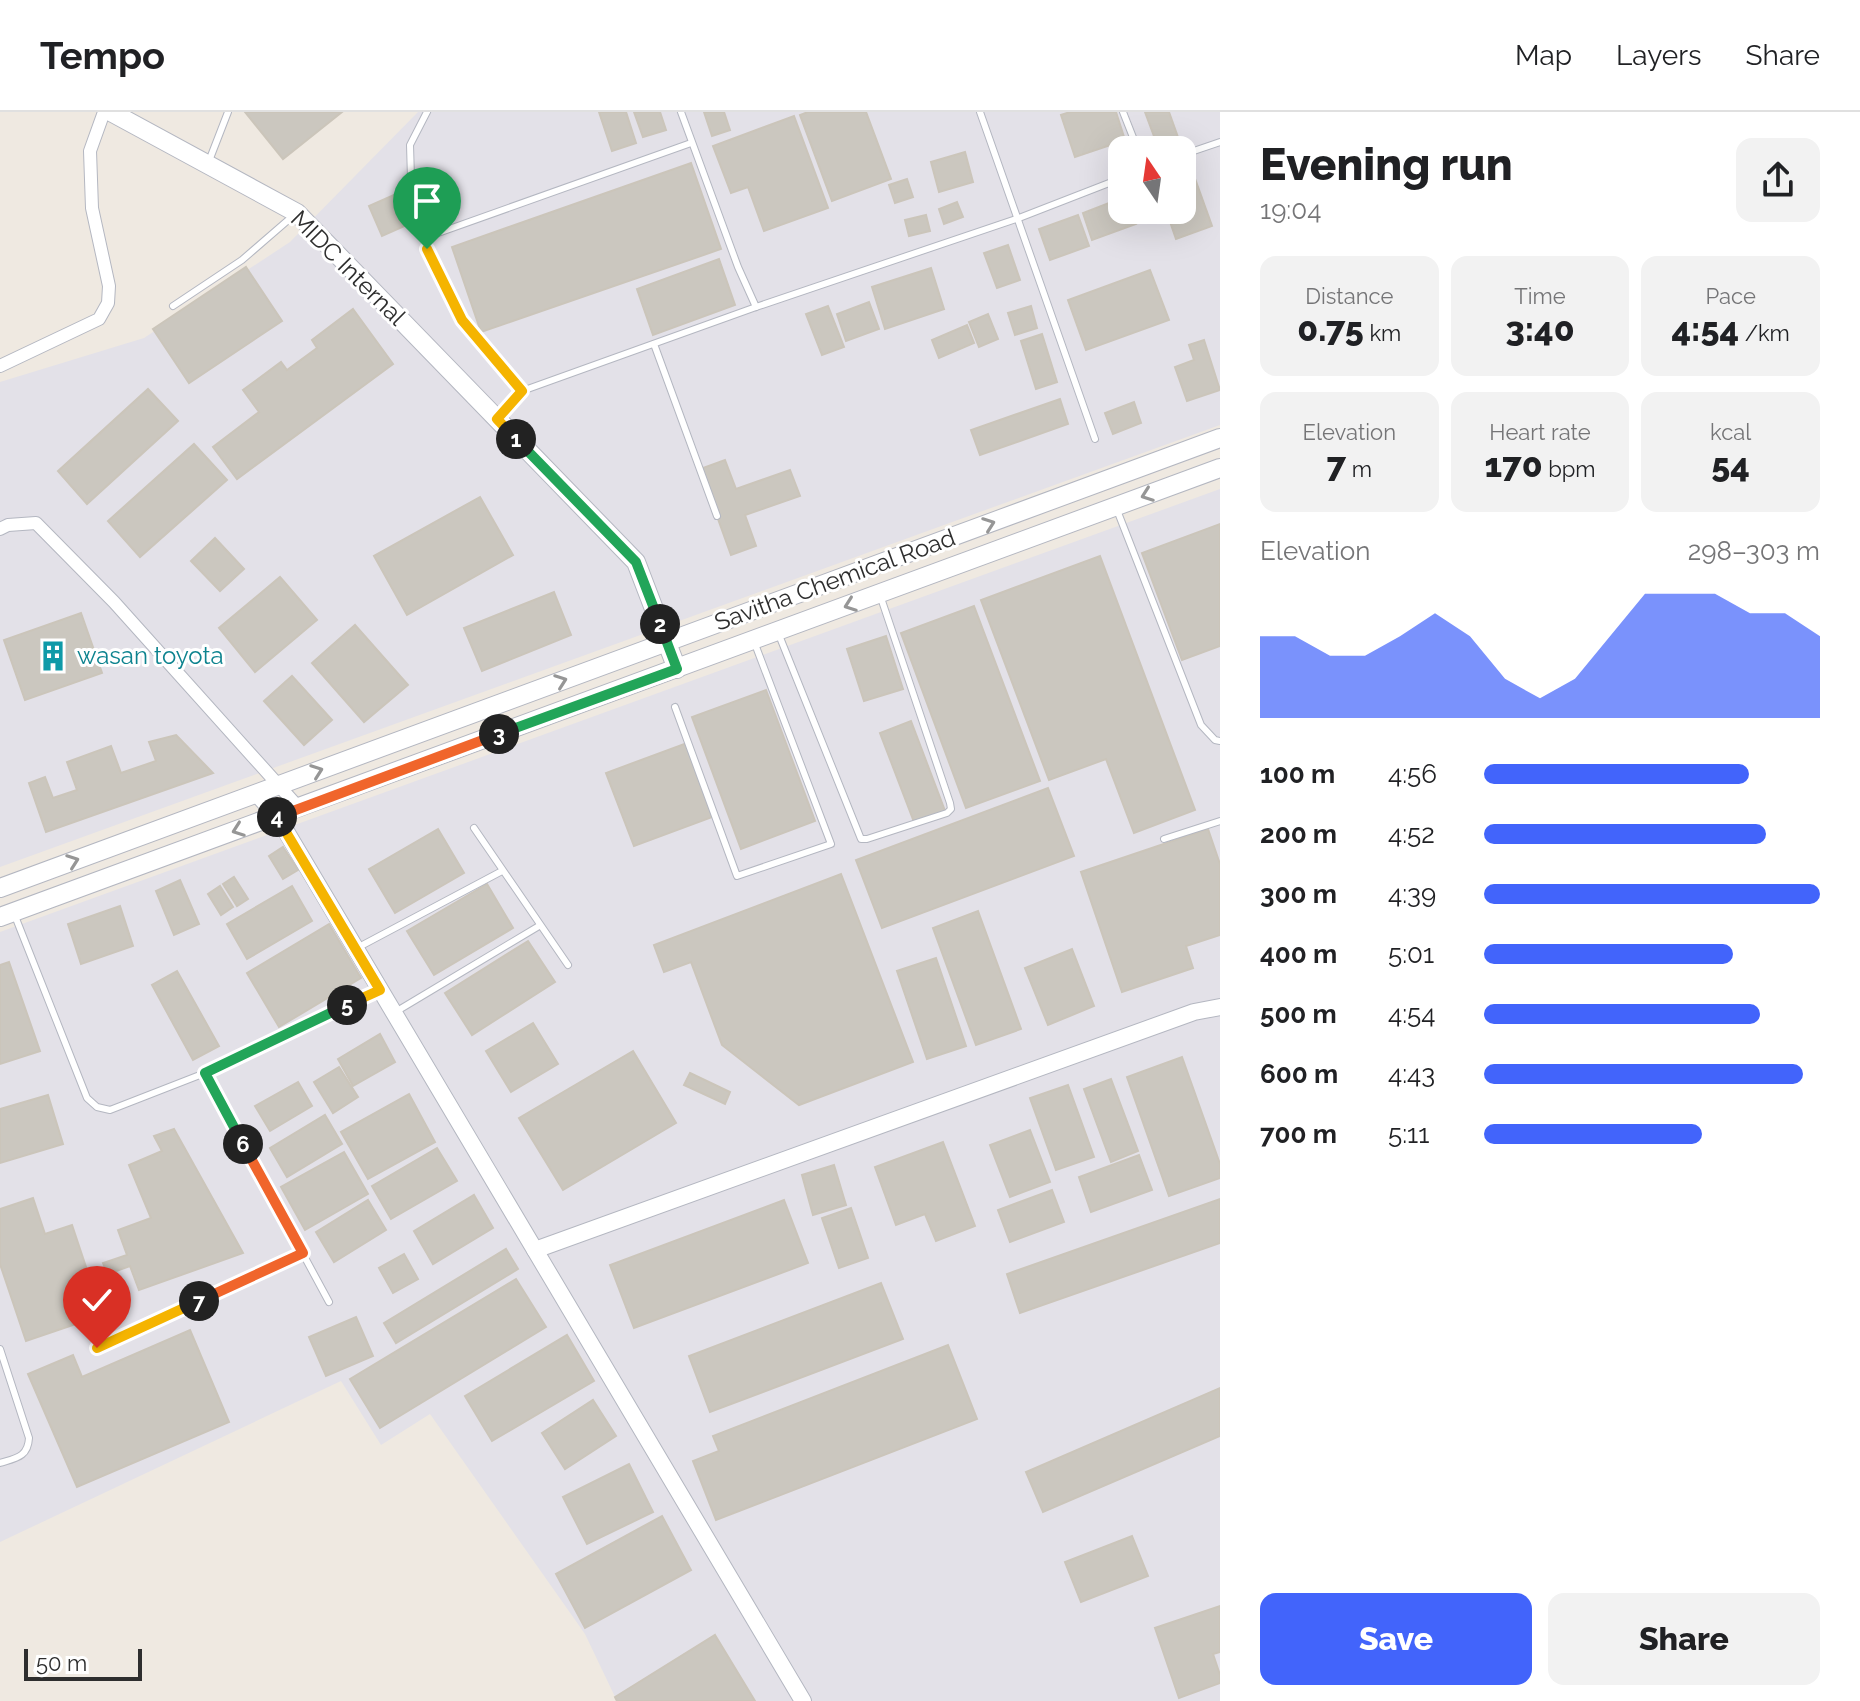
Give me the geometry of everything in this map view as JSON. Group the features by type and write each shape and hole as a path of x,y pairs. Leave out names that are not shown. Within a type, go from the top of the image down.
{"main road":[{"name":"MIDC Internal","path":"111,112 297,213 636,562 677,669"},
{"name":"Savitha Chemical Road","path":"0,888 1220,438"},
{"name":"Savitha Chemical Road","path":"4,914 1220,468"}],"street":[{"path":"0,366 99,319 108,303 109,286 92,208 90,165 90,151 104,112"},
{"path":"0,529 36,523 114,602 299,808"},
{"path":"257,794 277,816 803,1701"},
{"path":"535,1250 1037,1067 1194,1012 1220,1007"}],"lane":[{"path":"207,164 228,112"},
{"path":"427,112 410,145 411,178 427,249 462,320 522,391"},
{"path":"681,112 738,267 756,307"},
{"path":"980,112 1095,439"},
{"path":"1123,112 1132,136"},
{"path":"1196,150 1220,142"},
{"path":"424,238 691,143"},
{"path":"497,419 522,391 756,307 1019,218 1108,183"},
{"path":"173,306 242,260 297,213"},
{"path":"654,344 717,516"},
{"path":"1116,507 1201,725 1215,740 1220,741"},
{"path":"778,632 861,839 947,813 951,809 950,803 880,594"},
{"path":"675,707 737,876 831,844 754,641"},
{"path":"1164,839 1220,821"},
{"path":"474,828 568,965"},
{"path":"356,949 502,871"},
{"path":"4,914 87,1098 97,1107 110,1110 205,1073 380,990"},
{"path":"394,1013 539,926"},
{"path":"205,1073 329,1302"},
{"path":"97,1348 303,1253"},
{"path":"0,1349 29,1438 29,1448 22,1456 0,1463"}],"shaded area":[{"path":"418,112 1220,112 1220,425 0,867 0,382 144,338 290,242"},
{"path":"1220,489 1220,1701 617,1701 585,1634 430,1414 381,1445 341,1381 0,1542 0,932"}],"building":[{"path":"245,112 342,112 283,159"},
{"path":"599,112 626,112 636,143 612,151"},
{"path":"634,112 660,112 666,130 643,137"},
{"path":"704,112 724,112 730,130 712,136"},
{"path":"808,112 866,112 891,179 832,201 800,115"},
{"path":"1070,112 1116,112 1124,136 1108,136 1108,146 1075,157 1061,115"},
{"path":"1145,112 1169,112 1178,136 1154,136"},
{"path":"794,116 828,208 764,231 748,187 731,193 713,146"},
{"path":"965,152 973,182 939,192 931,162"},
{"path":"691,163 721,249 481,332 452,247"},
{"path":"907,179 913,197 895,203 889,185"},
{"path":"1196,181 1212,226 1176,239 1171,224 1196,224"},
{"path":"396,194 409,224 382,236 369,206"},
{"path":"957,202 963,217 944,224 939,209"},
{"path":"1108,203 1108,224 1136,224 1092,240 1083,213"},
{"path":"926,215 930,231 909,236 905,220"},
{"path":"1078,215 1089,246 1050,260 1039,229"},
{"path":"1008,245 1020,280 997,288 984,253"},
{"path":"719,259 735,305 653,335 637,289"},
{"path":"246,267 282,321 189,383 153,329"},
{"path":"931,268 944,309 885,329 872,287"},
{"path":"1150,270 1169,320 1086,350 1068,300"},
{"path":"869,302 879,329 846,341 837,314"},
{"path":"828,306 844,347 822,355 806,314"},
{"path":"1031,306 1037,328 1015,335 1008,313"},
{"path":"353,309 393,364 237,479 213,447 259,412 243,390 281,362 287,370 317,348 312,340"},
{"path":"988,314 998,339 979,347 969,322"},
{"path":"967,325 974,343 939,358 932,340"},
{"path":"1042,334 1057,382 1036,389 1021,341"},
{"path":"1204,340 1220,390 1187,401 1175,367 1194,360 1189,345"},
{"path":"148,389 178,421 87,504 58,471"},
{"path":"1060,399 1068,424 980,455 971,430"},
{"path":"1134,402 1141,423 1113,434 1105,413"},
{"path":"194,444 227,480 140,557 108,521"},
{"path":"725,460 736,489 790,470 800,496 745,515 756,546 731,555 700,469"},
{"path":"480,497 513,555 407,615 374,556"},
{"path":"1220,524 1220,646 1182,660 1142,553"},
{"path":"215,538 244,569 220,591 191,561"},
{"path":"1100,556 1195,810 1134,833 1106,759 1049,780 981,600"},
{"path":"280,577 317,620 255,672 219,628"},
{"path":"554,592 571,635 482,671 464,628"},
{"path":"974,606 1040,781 966,808 901,633"},
{"name":"wasan toyota","path":"81,613 102,673 25,700 4,640"},
{"path":"355,625 408,685 364,722 312,663"},
{"path":"886,636 903,689 864,701 847,649"},
{"path":"292,676 332,720 304,745 264,701"},
{"path":"766,690 815,821 741,849 692,717"},
{"path":"911,721 945,811 914,822 880,733"},
{"path":"176,735 213,773 46,832 29,783 45,777 53,798 77,790 67,762 111,746 121,773 156,761 149,742"},
{"path":"687,743 715,816 634,846 606,773"},
{"path":"1048,788 1074,856 882,928 856,860"},
{"path":"438,829 464,873 395,913 369,869"},
{"path":"1208,829 1220,864 1220,935 1186,946 1193,968 1122,992 1081,872"},
{"path":"283,847 298,870 283,879 269,856"},
{"path":"841,874 913,1062 799,1105 722,1045 691,962 664,972 654,945"},
{"path":"234,877 248,899 237,906 223,884"},
{"path":"180,880 199,924 174,935 156,891"},
{"path":"487,884 513,928 434,975 407,931"},
{"path":"220,886 233,907 221,915 208,894"},
{"path":"292,886 312,921 247,959 227,924"},
{"path":"120,906 133,946 81,964 68,924"},
{"path":"978,911 1021,1029 976,1045 933,928"},
{"path":"329,924 361,978 279,1027 247,973"},
{"path":"528,941 555,982 472,1035 445,993"},
{"path":"1072,949 1094,1006 1048,1025 1025,968"},
{"path":"936,958 966,1046 927,1059 897,971"},
{"path":"9,962 40,1051 0,1064 0,965"},
{"path":"177,971 219,1046 193,1060 152,985"},
{"path":"533,1023 558,1064 511,1092 486,1051"},
{"path":"380,1034 395,1062 353,1086 338,1059"},
{"path":"633,1051 676,1123 563,1190 519,1118"},
{"path":"1182,1057 1220,1164 1220,1178 1169,1196 1127,1077"},
{"path":"339,1067 358,1097 333,1113 314,1082"},
{"path":"690,1073 730,1092 725,1104 684,1085"},
{"path":"1111,1079 1138,1151 1111,1162 1084,1089"},
{"path":"298,1082 312,1106 270,1131 255,1106"},
{"path":"1068,1085 1094,1157 1056,1170 1030,1098"},
{"path":"409,1094 435,1142 368,1179 341,1132"},
{"path":"48,1095 63,1144 0,1163 0,1109"},
{"path":"325,1115 342,1144 287,1177 270,1148"},
{"path":"174,1129 243,1253 139,1290 130,1266 108,1274 103,1263 127,1255 118,1230 151,1218 129,1165 162,1151 154,1136"},
{"path":"1030,1130 1050,1182 1010,1197 990,1145"},
{"path":"943,1142 975,1226 936,1241 925,1214 896,1225 875,1167"},
{"path":"437,1148 457,1181 391,1219 372,1186"},
{"path":"344,1152 368,1194 305,1230 281,1187"},
{"path":"1139,1155 1152,1190 1091,1212 1079,1177"},
{"path":"834,1165 846,1205 813,1215 802,1175"},
{"path":"1052,1190 1064,1222 1010,1242 998,1210"},
{"path":"474,1195 493,1228 433,1264 414,1231"},
{"path":"33,1198 45,1234 72,1225 102,1315 26,1341 0,1264 0,1209"},
{"path":"1220,1199 1220,1243 1020,1313 1007,1274"},
{"path":"368,1200 386,1230 334,1262 316,1232"},
{"path":"784,1200 808,1263 634,1328 610,1265"},
{"path":"851,1208 868,1258 839,1268 822,1218"},
{"path":"506,1249 518,1269 396,1343 384,1323"},
{"path":"404,1254 418,1279 393,1293 379,1268"},
{"path":"516,1279 546,1327 380,1428 350,1379"},
{"path":"881,1283 903,1339 710,1412 689,1356"},
{"path":"356,1317 373,1356 326,1376 309,1337"},
{"path":"190,1330 229,1422 77,1487 28,1374 73,1355 82,1377"},
{"path":"567,1335 594,1381 492,1441 465,1396"},
{"path":"948,1345 977,1419 716,1520 693,1461 719,1451 713,1436"},
{"path":"1220,1388 1220,1436 1043,1512 1026,1472"},
{"path":"593,1400 616,1436 565,1469 542,1433"},
{"path":"629,1464 653,1512 587,1544 563,1497"},
{"path":"662,1516 691,1570 585,1628 556,1574"},
{"path":"1132,1536 1148,1576 1081,1602 1065,1562"},
{"path":"1220,1606 1220,1652 1213,1654 1220,1683 1179,1698 1155,1628"},
{"path":"715,1635 755,1701 617,1701 615,1697"}],"place":[{"name":"wasan toyota","path":"53,656"}],"route":[{"path":"97,1348 303,1253 205,1073 380,990 277,816 677,669 636,562 497,419 522,391 462,320 427,249"}]}
